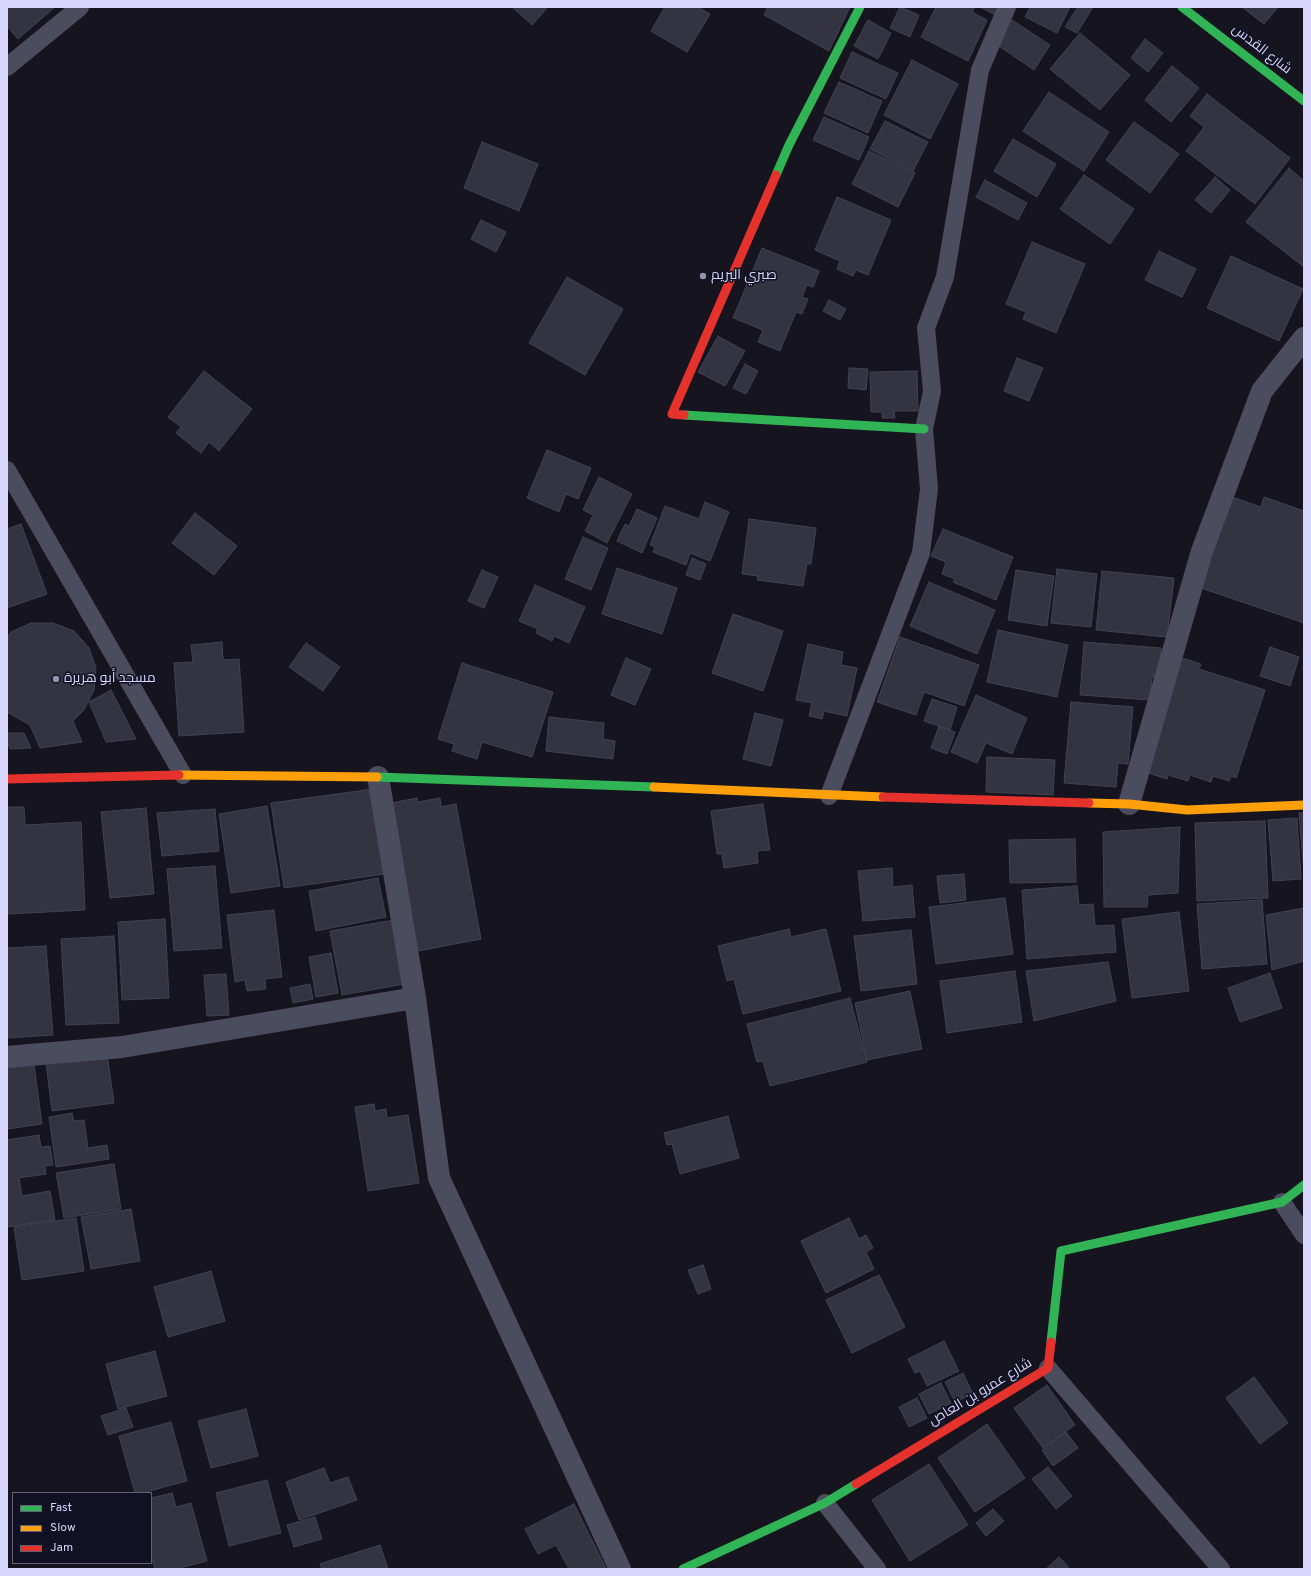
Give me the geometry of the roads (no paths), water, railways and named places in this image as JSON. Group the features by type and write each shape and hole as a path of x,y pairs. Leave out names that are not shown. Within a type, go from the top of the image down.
{"street":[{"path":"860,7 789,145 672,414 924,430"},
{"name":"شارع القدس","path":"1182,7 1304,101"},
{"path":"1129,804 1202,551 1262,391 1304,338"},
{"path":"7,779 183,775 378,777 605,785 830,796 1129,804 1187,810 1304,805"},
{"path":"378,777 415,998 439,1178 620,1569"},
{"path":"7,1057 122,1047 415,998"},
{"name":"شارع عمرو بن العاص","path":"683,1569 825,1503 1048,1368 1061,1251 1282,1202 1304,1185"}],"lane":[{"path":"7,67 80,7"},
{"path":"830,796 921,553 929,489 924,430 932,391 926,328 945,276 980,70 1007,7"},
{"path":"7,470 183,775"},
{"path":"1282,1202 1304,1235"},
{"path":"1048,1368 1221,1569"},
{"path":"825,1503 877,1569"}],"place":[{"name":"صبري البريم","path":"703,276"},
{"name":"مسجد أبو هريرة","path":"56,679"}]}
